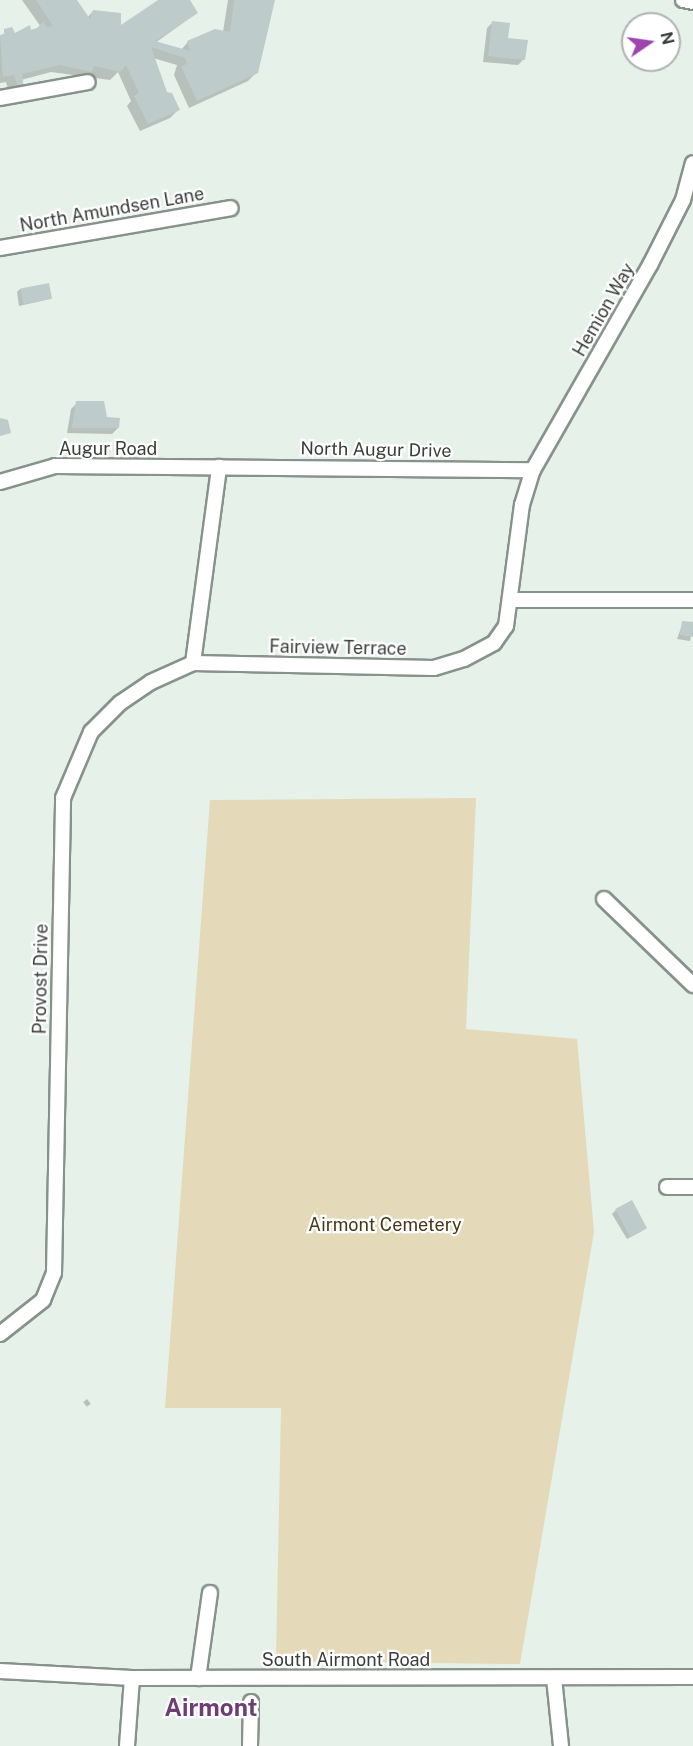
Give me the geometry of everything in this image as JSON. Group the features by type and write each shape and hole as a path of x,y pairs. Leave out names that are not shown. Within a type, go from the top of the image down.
{"street":[{"path":"683,0 693,2"},
{"path":"0,98 88,81"},
{"name":"Hemion Way","path":"533,470 650,265 683,200 693,163"},
{"name":"North Amundsen Lane","path":"0,248 231,208"},
{"name":"Augur Road","path":"0,482 55,466 219,467"},
{"path":"194,663 219,467"},
{"name":"North Augur Drive","path":"219,467 533,470"},
{"name":"Fairview Terrace","path":"194,663 434,668 464,659 494,643 506,626 522,505 533,470"},
{"path":"511,600 693,600"},
{"name":"Provost Drive","path":"0,1334 44,1300 54,1273 63,798 91,732 127,698 194,663"},
{"path":"604,899 693,985"},
{"path":"667,1187 693,1186"},
{"path":"198,1678 210,1593"},
{"name":"South Airmont Road","path":"0,1671 132,1678 693,1677"},
{"path":"127,1746 132,1678"},
{"path":"554,1678 561,1746"},
{"path":"250,1746 251,1702"}],"green space":[{"name":"Airmont Cemetery","path":"476,798 466,1029 577,1039 594,1232 520,1664 276,1661 281,1408 165,1408 210,800"}],"building":[{"path":"36,0 77,0 90,19 93,10 121,13 121,25 158,0 190,0 198,13 155,41 190,51 187,41 215,29 230,32 234,0 275,0 258,73 197,101 181,66 187,64 185,58 151,47 167,92 172,93 180,110 148,124 134,96 139,93 126,65 120,72 94,66 92,72 60,65 22,74 24,91 19,91 14,75 3,77 0,35 4,34 4,29 12,27 15,33 30,25 31,30 36,29 44,21 46,27 53,26"},
{"path":"492,21 510,23 508,38 528,40 525,60 488,56"},
{"path":"49,283 52,299 24,304 21,289"},
{"path":"76,401 104,401 107,417 120,418 119,428 72,428"},
{"path":"0,418 8,420 11,433 0,436"},
{"path":"682,621 693,622 693,637 680,635"},
{"path":"632,1200 647,1228 630,1237 615,1209"}],"district":[{"name":"Airmont","path":"211,1708"}]}
